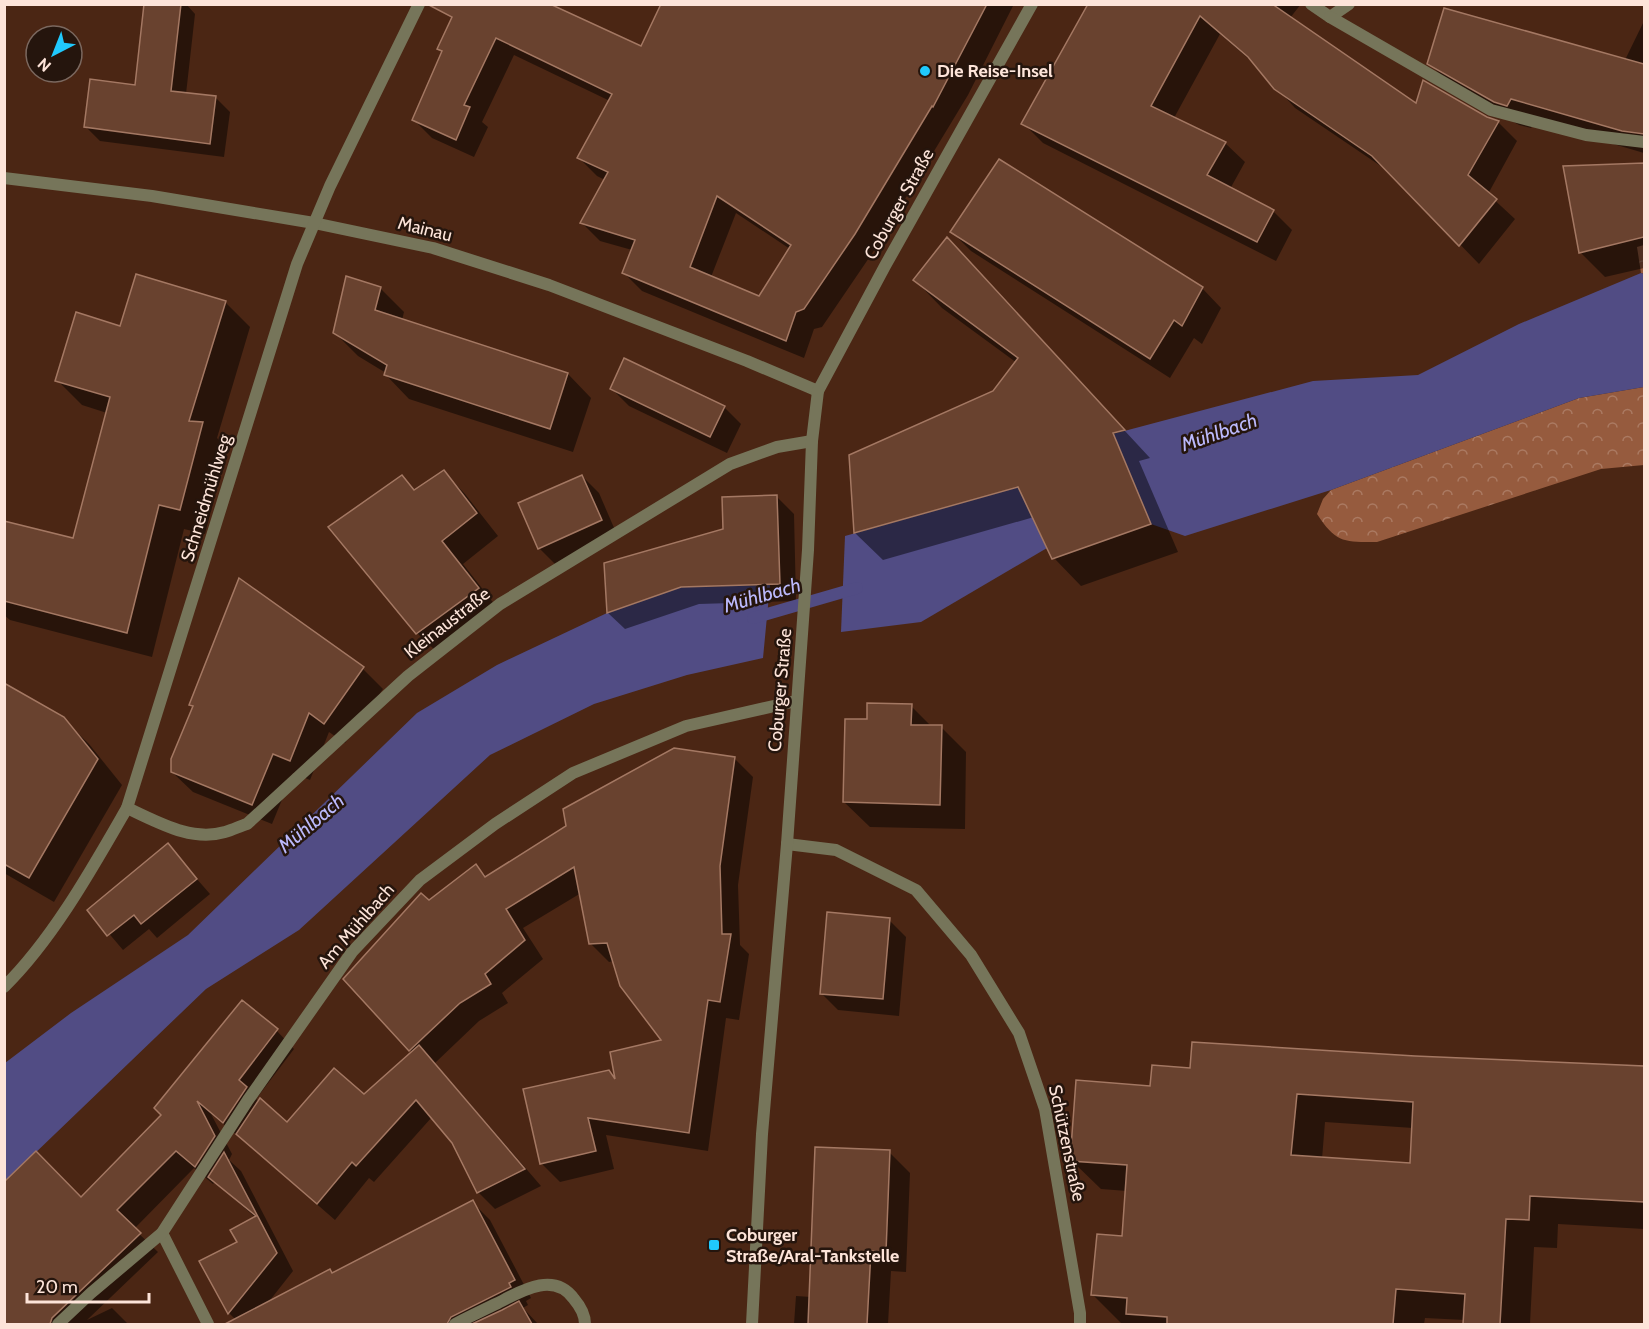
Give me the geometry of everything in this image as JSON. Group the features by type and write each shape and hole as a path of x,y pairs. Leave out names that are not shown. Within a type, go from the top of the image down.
{"street":[{"name":"Schneidmühlweg","path":"4,987 18,973 58,920 127,808 297,264 330,186 419,4"},
{"name":"Coburger Straße","path":"752,1324 762,1134 787,844 808,550 812,441 818,391 885,266 1032,4"},
{"path":"1311,4 1491,110 1586,135 1644,142"},
{"path":"1330,17 1349,4"},
{"name":"Mainau","path":"4,178 152,196 314,223 433,248 549,285 747,361 818,391"},
{"name":"Kleinaustraße","path":"127,808 175,829 196,835 224,833 247,824 408,676 500,604 730,464 777,447 812,441"},
{"name":"Am Mühlbach","path":"58,1324 162,1233 248,1100 352,952 420,880 495,824 573,773 686,726 796,701"},
{"name":"Schützenstraße","path":"787,844 836,850 916,890 971,955 1019,1034 1045,1109 1080,1324"},
{"path":"162,1233 208,1324"},
{"path":"455,1324 517,1293 544,1284 559,1286 569,1292 579,1306 585,1324"}],"green space":[{"path":"1644,245 1644,274 1641,273 1637,247"},
{"path":"1644,387 1644,465 1601,469 1377,542 1342,539 1330,531 1317,514 1323,499 1331,490 1579,398"}],"water":[{"path":"1641,273 1644,274 1644,387 1579,398 1331,490 1185,536 1151,524 1113,434 1313,381 1418,375 1519,324"},
{"path":"1018,487 1047,548 921,622 841,632 845,536"},
{"path":"770,585 763,658 687,675 594,704 490,755 299,930 206,989 5,1182 5,1063 71,1013 188,935 417,713 497,665 607,613 681,587"}],"building":[{"path":"144,4 181,4 171,91 216,96 210,144 84,127 90,79 135,85"},
{"path":"427,4 550,4 641,46 661,4 987,4 933,107 855,234 804,309 796,312 786,341 622,273 635,240 580,223 608,172 577,158 612,94 496,38 464,105 470,107 456,140 412,120 442,51 437,49 452,17","holes":["717,196 791,245 759,296 690,267"]},
{"path":"1088,4 1272,4 1416,103 1423,80 1487,117 1499,121 1468,175 1497,199 1459,246 1372,156 1274,89 1248,57 1200,16 1151,106 1226,142 1207,175 1274,210 1257,242 1021,124"},
{"path":"1444,8 1644,64 1644,134 1622,131 1511,99 1507,106 1494,102 1427,64"},
{"path":"999,159 1203,287 1182,326 1174,320 1150,359 950,232"},
{"path":"1644,163 1644,237 1579,253 1563,166"},
{"path":"947,237 1125,430 1113,433 1151,524 1052,559 1018,487 854,533 849,455 993,391 1018,358 913,280"},
{"path":"136,274 226,301 189,421 203,422 180,510 159,505 127,633 4,601 4,521 73,538 110,397 55,381 76,312 120,326"},
{"path":"346,276 381,287 375,310 568,373 550,429 384,375 387,365 333,333"},
{"path":"624,358 725,406 710,437 610,389"},
{"path":"444,470 477,513 442,541 479,588 416,634 328,527 402,475 414,490"},
{"path":"582,475 602,520 538,549 518,503"},
{"path":"777,495 780,584 681,587 607,613 604,563 723,529 722,497"},
{"path":"239,578 364,667 324,724 309,713 290,761 273,754 252,805 171,772 171,759 193,706 189,705"},
{"path":"4,683 64,717 98,759 29,878 4,864"},
{"path":"867,703 912,704 911,725 942,725 940,805 843,802 845,719 867,719"},
{"path":"674,748 735,757 720,866 722,934 731,934 720,1002 708,1000 689,1133 588,1118 596,1151 540,1164 523,1089 609,1070 615,1079 610,1052 661,1040 620,986 607,943 589,944 574,867 506,909 525,940 485,974 491,984 460,1003 409,1051 343,979 421,893 429,900 476,864 485,877 566,826 563,809"},
{"path":"168,843 197,879 141,924 134,915 107,936 87,910"},
{"path":"827,912 890,918 883,999 820,994"},
{"path":"242,1000 278,1029 239,1080 247,1087 223,1123 197,1101 215,1136 195,1167 176,1151 117,1210 141,1233 52,1318 50,1324 4,1324 4,1182 36,1151 81,1197 161,1115 154,1108"},
{"path":"1192,1042 1415,1056 1644,1066 1644,1202 1530,1196 1529,1220 1506,1219 1500,1324 1463,1324 1465,1294 1396,1289 1393,1324 1167,1324 1167,1317 1126,1314 1127,1298 1091,1295 1097,1234 1122,1236 1127,1165 1070,1161 1076,1080 1150,1086 1152,1065 1190,1068","holes":["1297,1094 1413,1102 1410,1163 1291,1155"]},
{"path":"419,1045 525,1169 477,1193 452,1143 416,1100 356,1166 352,1162 317,1204 236,1134 260,1098 287,1122 334,1068 364,1094"},
{"path":"815,1147 890,1150 886,1252 871,1251 867,1324 808,1324"},
{"path":"224,1152 277,1253 228,1314 199,1261 237,1242 230,1230 256,1216 208,1177"},
{"path":"473,1200 515,1280 509,1283 511,1287 451,1317 447,1324 225,1324 330,1269 332,1273"},
{"path":"519,1301 532,1324 472,1324 502,1310"}],"waterway":[{"name":"Mühlbach","path":"753,618 857,588"}],"place":[{"name":"Die Reise-Insel","path":"925,71"},
{"name":"Coburger Straße/Aral-Tankstelle","path":"714,1245"}]}
